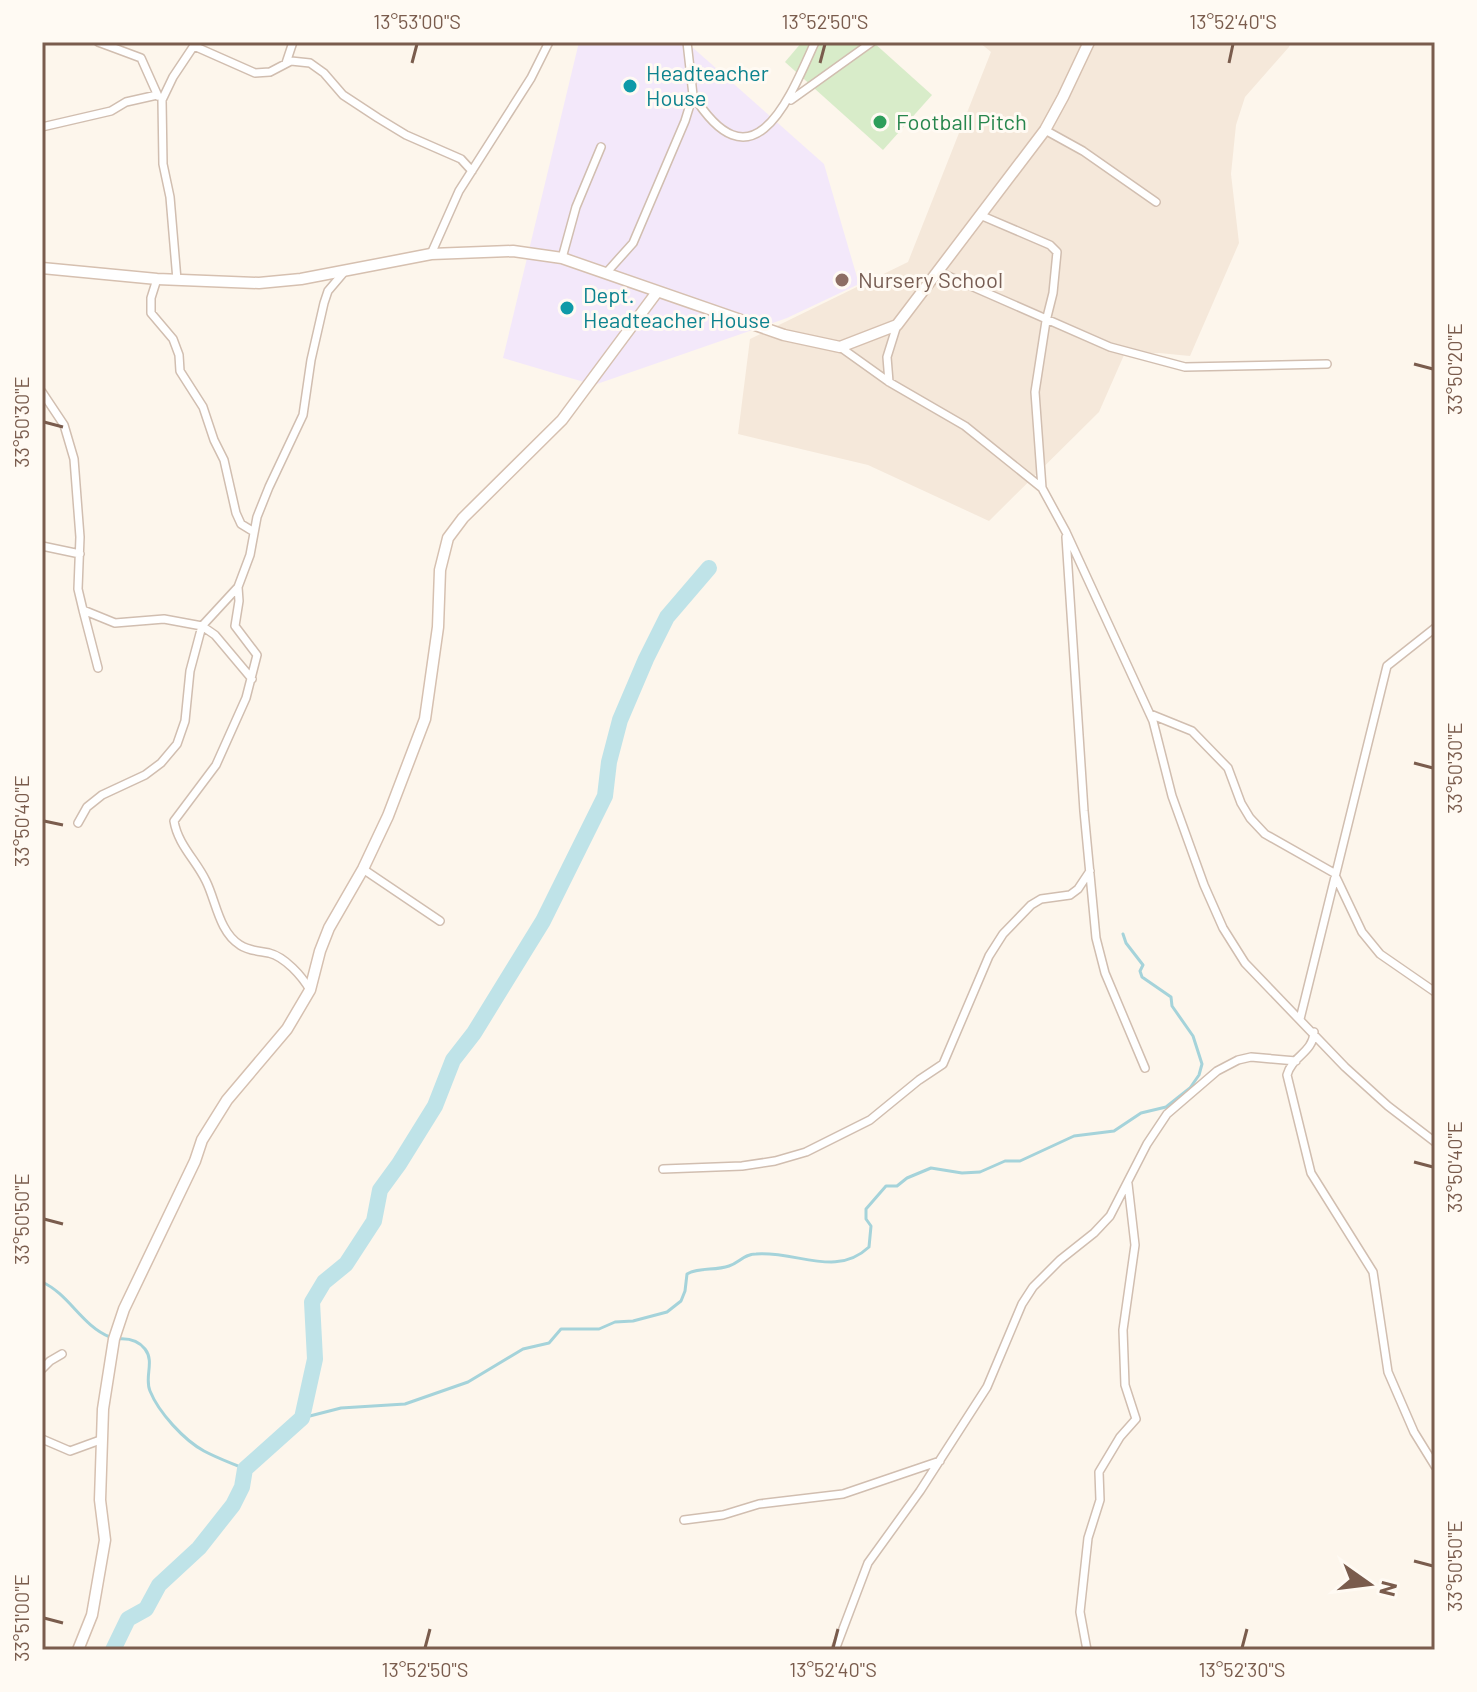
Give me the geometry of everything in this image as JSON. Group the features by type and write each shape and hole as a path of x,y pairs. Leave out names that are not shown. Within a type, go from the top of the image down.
{"street":[{"path":"98,42 141,58 160,98 163,164 170,197 177,280"},
{"path":"286,63 293,42"},
{"path":"431,254 459,191 531,78 549,42"},
{"path":"687,42 693,95 702,110 724,131 745,137 756,135 767,127 789,101 872,42"},
{"path":"789,101 815,42"},
{"path":"889,382 887,357 897,325 1045,130 1089,42"},
{"path":"160,98 195,44 255,73 270,72 286,63 310,63 324,73 343,95 406,135 461,159 472,171"},
{"path":"607,272 633,243 662,179 693,95"},
{"path":"42,127 111,111 126,102 160,98"},
{"path":"1045,130 1083,151 1156,202"},
{"path":"562,258 576,207 601,147"},
{"path":"980,215 1055,248 1057,252 1053,293 1035,392 1042,488"},
{"path":"42,268 157,279 259,283 301,279 431,254 513,251 562,258 784,335 840,347 889,382 965,426 1042,488 1066,532 1150,714 1172,796 1223,928 1245,963 1345,1067 1388,1106 1435,1142"},
{"path":"78,823 87,807 102,795 145,775 161,763 177,744 185,721 190,671 202,626 238,587 269,487 303,415 311,360 328,291 346,269"},
{"path":"939,272 1110,347 1185,367 1327,364"},
{"path":"157,279 151,298 151,313 173,339 179,355 180,371 203,407 224,460 236,513 241,524 254,532"},
{"path":"78,1650 92,1615 105,1540 100,1500 103,1409 118,1324 202,1140 227,1100 287,1029 310,990 329,928 363,869 388,816 425,719 438,627 440,570 448,538 463,518 562,420 657,292"},
{"path":"840,347 897,325"},
{"path":"42,392 64,425 74,459 80,554 78,589 98,668"},
{"path":"1066,532 1096,938 1105,973 1145,1068"},
{"path":"42,546 80,554"},
{"path":"238,587 235,626 257,655 252,679 216,765 174,821 176,831 206,882 230,936 248,949 276,956 300,976 310,990"},
{"path":"83,610 115,623 164,619 202,626 215,635 252,679"},
{"path":"1300,1019 1387,666 1435,628"},
{"path":"1150,714 1192,731 1228,768 1250,818 1265,834 1334,873 1362,932 1380,954 1435,992"},
{"path":"363,869 440,921"},
{"path":"663,1169 742,1166 775,1161 806,1152 870,1120 943,1064 989,956 1003,934 1041,899 1070,895 1090,871"},
{"path":"1314,1032 1309,1050 1289,1068 1288,1083 1311,1173 1373,1272 1388,1372 1414,1432 1435,1466"},
{"path":"835,1650 868,1563 940,1461 987,1387 1022,1304 1033,1287 1060,1260 1110,1216 1147,1144 1167,1114 1217,1071 1238,1060 1251,1057 1296,1061"},
{"path":"1087,1650 1080,1612 1088,1538 1100,1500 1099,1472 1120,1437 1136,1419 1125,1385 1123,1330 1135,1245 1128,1184"},
{"path":"42,1369 62,1354"},
{"path":"42,1439 70,1451 103,1439"},
{"path":"684,1520 723,1515 759,1504 843,1494 940,1461"}],"shaded area":[{"path":"579,42 686,42 691,46 824,164 859,284 787,318 594,385 503,358"},
{"path":"979,42 1291,42 1245,97 1236,125 1231,174 1239,243 1190,356 1159,353 1124,355 1099,412 989,521 868,465 738,434 750,339 908,262 991,52"}],"green space":[{"name":"Football Pitch","path":"802,42 873,42 932,95 883,150 785,62"}],"waterway":[{"path":"113,1650 128,1619 146,1609 159,1585 199,1548 233,1505 242,1487 245,1469 302,1418 315,1359 312,1302 324,1282 346,1264 374,1221 380,1190 435,1106 453,1060 474,1033 543,921 605,796 609,762 620,720 646,659 667,617 709,568"},
{"path":"302,1418 341,1408 405,1404 468,1382 523,1349 549,1343 561,1329 599,1329 615,1322 633,1321 667,1312 681,1301 687,1274 729,1266 748,1255 772,1254 816,1261 843,1261 869,1247 871,1226 866,1219 866,1209 886,1186 897,1186 931,1168 962,1173 980,1172 1005,1161 1020,1161 1074,1136 1114,1131 1141,1113 1166,1107 1190,1088 1202,1064 1193,1036 1172,1006 1171,997 1142,977 1140,971 1143,965 1123,934"},
{"path":"42,1282 60,1294 91,1325 110,1337"},
{"path":"117,1339 132,1340 145,1349 149,1359 150,1391 159,1408 180,1433 204,1451 245,1469"}],"place":[{"name":"Headteacher House","path":"630,86"},
{"name":"Football Pitch","path":"880,122"},
{"name":"Nursery School","path":"842,280"},
{"name":"Dept. Headteacher House","path":"567,308"}]}
